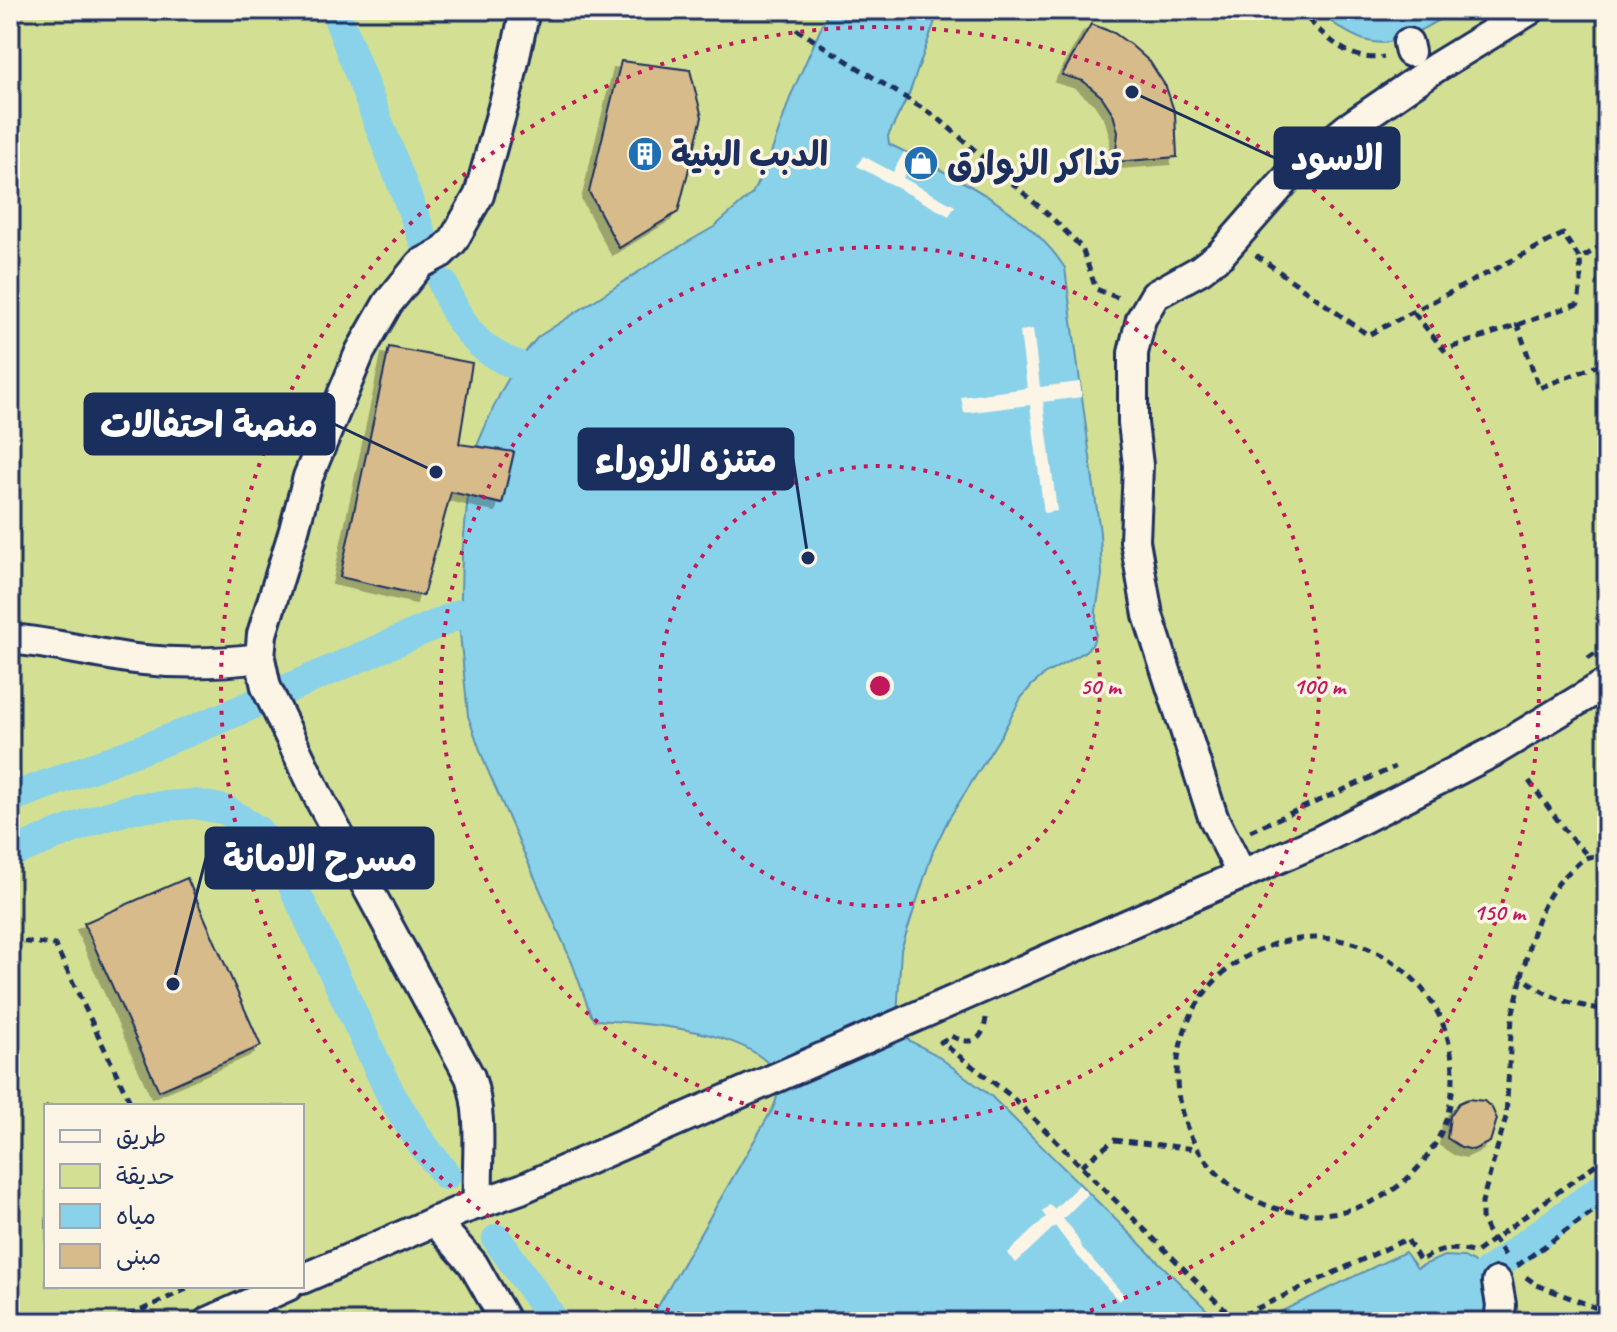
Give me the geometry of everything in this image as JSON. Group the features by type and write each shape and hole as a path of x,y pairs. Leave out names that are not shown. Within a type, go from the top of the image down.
{"street":[{"path":"478,1204 479,1115 470,1077 321,802 266,687 260,658 262,634 308,477 360,352 388,303 420,264 441,253 453,241 479,195 508,89 525,10"},
{"path":"1242,875 1224,841 1186,740 1148,615 1135,541 1138,465 1133,423 1133,353 1141,319 1155,295 1200,270 1235,240 1291,174 1349,127 1435,68 1530,10"},
{"path":"10,639 53,643 141,660 222,663 260,658"},
{"path":"304,1278 435,1221 521,1189 1323,839 1442,779 1607,683"},
{"path":"435,1221 473,1264 506,1322"},
{"path":"1497,1282 1501,1305 1499,1322"},
{"path":"208,1322 284,1288"}],"path":[{"path":"796,29 938,118 1082,248 1096,289 1147,309"},
{"path":"1235,240 1368,335 1563,234 1580,259 1578,304 1444,350 1414,313"},
{"path":"1580,259 1607,242"},
{"path":"1517,323 1539,388 1607,362"},
{"path":"1579,664 1607,645"},
{"path":"1224,841 1408,761"},
{"path":"1529,781 1570,837 1589,857"},
{"path":"1494,1240 1482,1218 1482,1202 1506,1117 1512,1017 1537,916 1567,874 1589,857 1606,854"},
{"path":"1081,1166 1114,1140 1197,1149 1226,1182 1263,1205 1297,1213 1333,1213 1375,1200 1404,1180 1433,1147 1448,1115 1452,1080 1449,1045 1437,1012 1416,983 1389,961 1357,945 1323,939 1296,940 1271,946 1239,962 1212,985 1192,1014 1180,1047 1177,1082 1183,1117 1197,1149"},
{"path":"10,940 55,945 131,1104"},
{"path":"1522,976 1535,988 1564,1003 1607,1010"},
{"path":"975,991 986,1019 984,1032 977,1040 964,1042 951,1036 941,1042 1011,1096 1234,1319 1407,1239 1420,1261 1437,1251 1454,1247 1475,1253 1607,1156"},
{"path":"1495,1131 1503,1132"},
{"path":"1607,1201 1514,1268 1537,1285 1607,1312"},
{"path":"1597,1208 1607,1221"},
{"path":"116,1322 189,1288"}],"green space":[{"path":"10,10 1607,10 1607,1322 10,1322"}],"water":[{"path":"829,10 939,10 909,94 888,136 889,144 962,181 1009,211 1049,247 1065,268 1100,533 1102,575 1096,635 1092,645 1045,674 1021,698 948,820 933,851 901,950 897,1017 900,1031 991,1096 1219,1322 649,1322 772,1110 778,1084 768,1063 745,1048 715,1036 647,1024 595,1020 485,764 468,716 460,633 462,555 468,496 502,504 514,452 477,446 503,389 518,362 538,337 714,227 752,194"},
{"path":"1316,10 1456,10 1416,33 1385,43 1355,36"},
{"path":"1405,1252 1417,1268 1444,1256 1464,1257 1473,1262 1489,1282 1488,1322 1259,1322"}],"pier":[{"path":"904,152 914,157 903,178 955,206 949,216 857,166 863,156 893,172"},
{"path":"1033,329 1040,387 1080,382 1082,397 1043,402 1057,511 1044,513 1030,405 964,413 961,397 1027,388 1020,331"},
{"path":"1079,1185 1088,1194 1063,1219 1083,1249 1125,1296 1119,1301 1055,1226 1016,1263 1007,1254 1046,1217 1042,1212 1049,1205 1054,1209"}],"building":[{"path":"1091,24 1114,33 1150,62 1166,87 1175,114 1177,157 1115,162 1118,132 1113,114 1102,97 1083,81 1062,75"},
{"name":"الدبب البنية","path":"621,61 690,70 702,117 678,212 619,248 589,192"},
{"path":"389,347 472,363 459,444 514,452 502,504 451,492 423,596 340,577"},
{"path":"187,878 261,1046 159,1091 84,923"},
{"path":"1468,1099 1484,1101 1497,1119 1490,1142 1473,1150 1447,1138 1450,1116 1459,1103"}],"waterway":[{"path":"335,10 424,241"},
{"path":"443,284 470,334 490,352 517,365"},
{"path":"287,689 460,614"},
{"path":"10,798 188,732 254,704"},
{"path":"10,853 134,808 195,804 226,810 258,831 281,860 391,1095 419,1140 446,1175"},
{"path":"1484,1275 1607,1184"},
{"path":"497,1239 555,1322"}],"place":[{"name":"الاسود","path":"1132,92"},
{"name":"الدبب البنية","path":"645,154"},
{"name":"تذاكر الزوارق","path":"921,163"},
{"name":"منصة احتفالات","path":"436,472"},
{"name":"متنزه الزوراء","path":"808,558"},
{"name":"مسرح الامانة","path":"173,984"}]}
